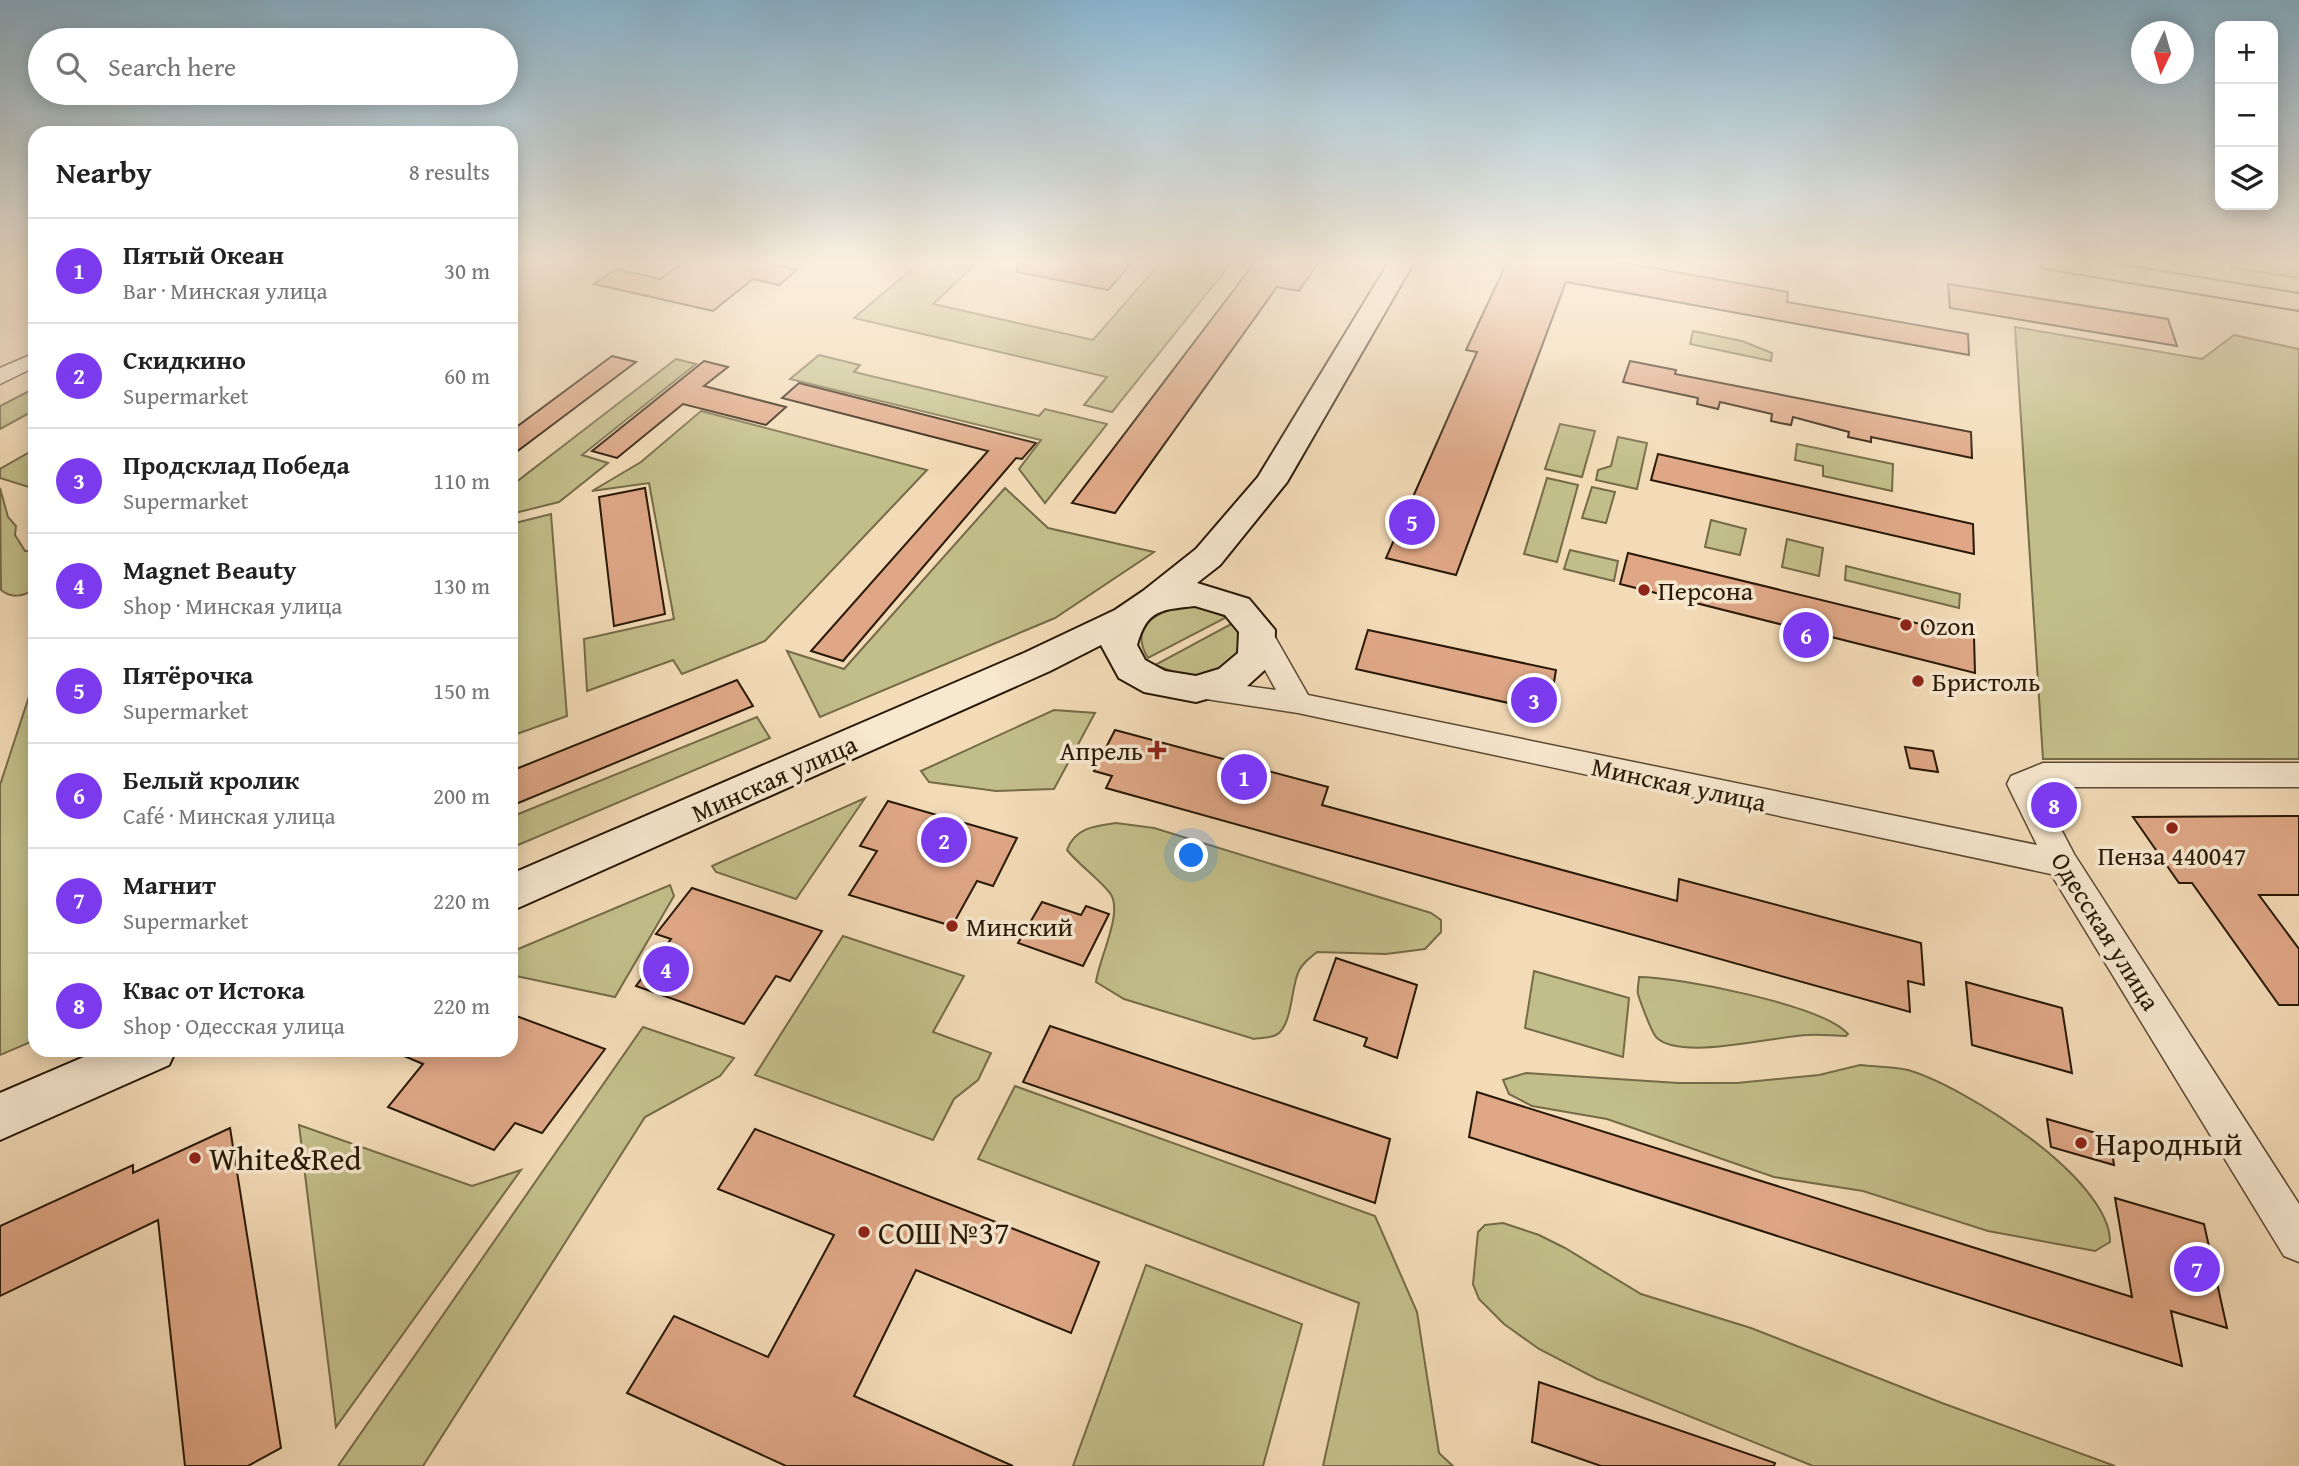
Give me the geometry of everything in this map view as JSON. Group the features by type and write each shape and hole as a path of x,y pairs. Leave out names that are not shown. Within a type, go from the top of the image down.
{"main road":[{"name":"Минская улица","path":"518,890 1037,662 1141,608 1208,557 1281,467 1362,330"},
{"path":"1208,557 1247,618 1256,657 1232,679 1196,689 1157,683 1132,669 1119,645 1141,608 1198,594 1247,618"},
{"name":"Минская улица","path":"1037,662 1132,669"},
{"path":"0,1117 136,1057"}],"street":[{"path":"0,377 28,363"},
{"path":"1247,618 1298,703"},
{"name":"Минская улица","path":"1196,689 1298,703 2062,863"},
{"name":"Одесская улица","path":"2299,775 2043,775 2022,784 2062,863 2299,1241"}],"shaded area":[{"path":"907,330 1050,330 1093,340 1101,330 1177,330 1112,412 1084,405 1107,377"},
{"path":"2015,330 2035,330 2202,359 2234,335 2299,349 2299,759 2043,759"},
{"path":"1693,331 1742,341 1772,353 1771,361 1690,344"},
{"path":"819,355 860,365 854,372 1039,416 1045,409 1107,424 1045,503 1019,469 1041,440 790,379"},
{"path":"676,359 696,364 582,455 608,463 559,502 518,512 518,481"},
{"path":"28,392 28,414 0,429 0,406"},
{"path":"701,411 927,470 765,641 682,674 673,660 587,691 584,639 674,619 649,483 592,491 641,462"},
{"path":"1560,424 1595,431 1582,477 1545,469"},
{"path":"1618,437 1647,443 1637,489 1596,480 1598,470 1611,466"},
{"path":"1797,444 1893,464 1892,491 1823,476 1823,466 1795,460"},
{"path":"28,453 28,487 0,478 0,469"},
{"path":"1547,478 1578,485 1557,562 1524,554"},
{"path":"1592,487 1615,492 1606,523 1582,518"},
{"path":"0,488 8,517 16,526 15,535 25,551 28,551 28,592 13,596 1,590"},
{"path":"1005,488 1048,528 1154,552 1055,618 820,717 787,651 844,669"},
{"path":"551,514 567,716 518,734 518,522"},
{"path":"1711,520 1746,529 1740,555 1705,547"},
{"path":"1787,539 1823,548 1819,576 1782,567"},
{"path":"1570,550 1618,561 1614,581 1564,569"},
{"path":"1846,566 1960,594 1959,608 1845,580"},
{"path":"1183,607 1199,607 1227,617 1148,658 1143,647 1143,630 1155,617"},
{"path":"1233,623 1241,633 1243,644 1231,666 1202,676 1185,676 1155,665"},
{"path":"28,699 28,1043 0,1055 0,785"},
{"path":"1054,710 1095,713 1054,789 996,791 929,782 921,771"},
{"path":"757,717 770,738 518,845 518,814"},
{"path":"865,798 796,899 716,872 712,866"},
{"path":"1116,823 1154,828 1431,913 1441,920 1441,932 1425,949 1386,954 1317,952 1299,970 1285,1024 1281,1031 1271,1037 1254,1039 1124,999 1096,982 1113,923 1114,901 1105,887 1067,850 1075,837 1086,829"},
{"path":"670,885 674,896 615,997 518,976 518,949"},
{"path":"843,936 964,976 933,1032 991,1053 978,1080 954,1099 933,1140 755,1075"},
{"path":"1534,971 1629,998 1623,1057 1525,1028"},
{"path":"1639,977 1716,987 1781,1003 1833,1023 1848,1034 1793,1036 1730,1046 1669,1045 1657,1038 1649,1024 1638,994"},
{"path":"643,1027 734,1058 720,1076 645,1117 423,1466 338,1466"},
{"path":"1860,1065 1908,1070 1933,1079 1997,1115 2030,1138 2087,1191 2104,1217 2110,1242 2095,1251 1988,1231 1863,1191 1774,1177 1607,1119 1532,1106 1509,1094 1503,1080 1526,1073 1678,1083 1737,1083 1819,1075"},
{"path":"1015,1086 1375,1216 1417,1312 1439,1453 1453,1466 1323,1466 1359,1303 978,1159"},
{"path":"299,1125 472,1186 521,1170 336,1427"},
{"path":"1503,1223 1539,1235 1565,1248 1641,1294 1751,1328 1942,1403 2115,1466 1813,1466 1597,1379 1539,1349 1504,1324 1479,1299 1473,1284 1478,1232 1485,1225"},
{"path":"1146,1265 1302,1324 1263,1466 1073,1466"}],"building":[{"path":"1203,330 1246,330 1115,513 1072,503"},
{"path":"1475,330 1548,330 1456,575 1386,558 1477,352 1466,350"},
{"path":"1833,330 1948,330 1968,334 1969,355"},
{"path":"2084,330 2172,330 2177,346"},
{"path":"612,356 636,362 518,451 518,426"},
{"path":"704,361 728,367 704,386 786,407 766,425 683,404 617,458 592,451"},
{"path":"1630,361 1676,370 1675,374 1971,432 1972,458 1871,437 1871,442 1848,437 1849,432 1793,417 1791,425 1771,421 1772,414 1720,402 1718,409 1697,404 1698,398 1623,382"},
{"path":"799,383 1036,443 1022,459 1016,458 843,661 811,651 988,451 782,398"},
{"path":"1658,454 1973,524 1974,554 1651,480"},
{"path":"645,488 665,614 614,626 599,497"},
{"path":"1628,553 1974,637 1975,673 1620,584"},
{"path":"1368,630 1556,670 1549,712 1356,669"},
{"path":"737,680 753,706 518,803 518,768"},
{"path":"1115,730 1328,787 1322,805 1677,901 1679,879 1921,943 1924,985 1908,981 1910,1012 1106,788 1112,776 1094,771"},
{"path":"1905,747 1933,751 1938,772 1910,768"},
{"path":"888,801 1017,838 993,886 977,881 952,926 849,895 877,851 860,846"},
{"path":"2299,816 2299,895 2259,895 2299,949 2299,1005 2279,1005 2192,883 2179,883 2133,817"},
{"path":"692,888 822,931 790,981 776,976 744,1024 636,986 671,939 656,934"},
{"path":"1042,902 1081,915 1086,906 1109,914 1083,966 1018,943"},
{"path":"1336,958 1417,985 1397,1058 1364,1046 1367,1038 1314,1020"},
{"path":"1966,982 2062,1008 2072,1073 1972,1045"},
{"path":"518,1017 605,1049 542,1133 515,1123 494,1150 388,1107 423,1064 406,1057 518,1057"},
{"path":"1050,1026 1390,1139 1375,1203 1023,1082"},
{"path":"1477,1092 2132,1297 2115,1198 2204,1224 2227,1328 2171,1311 2182,1366 1469,1137"},
{"path":"2047,1119 2110,1137 2114,1165 2051,1147"},
{"path":"230,1128 281,1448 248,1466 185,1466 158,1220 0,1296 0,1226 133,1165 133,1173"},
{"path":"755,1129 1099,1262 1071,1333 916,1270 854,1396 1013,1466 786,1466 627,1393 674,1316 768,1357 834,1235 718,1189"},
{"path":"1539,1382 1775,1463 1774,1466 1601,1466 1532,1442"}],"place":[{"name":"Пятёрочка","path":"1412,522"},
{"name":"Персона","path":"1644,590"},
{"name":"Ozon","path":"1906,625"},
{"name":"Белый кролик","path":"1806,635"},
{"name":"Бристоль","path":"1918,681"},
{"name":"Продсклад Победа","path":"1534,700"},
{"name":"Апрель","path":"1157,750"},
{"name":"Пятый Океан","path":"1244,777"},
{"name":"Квас от Истока","path":"2054,805"},
{"name":"Пенза 440047","path":"2172,828"},
{"name":"Скидкино","path":"944,840"},
{"name":"Минский","path":"952,926"},
{"name":"Magnet Beauty","path":"666,969"},
{"name":"Народный","path":"2081,1143"},
{"name":"White&Red","path":"195,1158"},
{"name":"СОШ №37","path":"864,1232"},
{"name":"Магнит","path":"2197,1269"}]}
